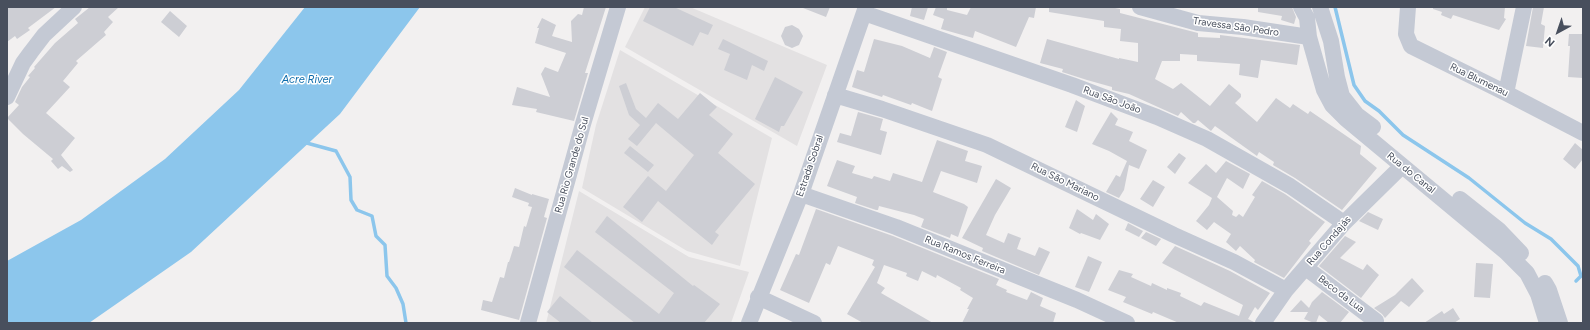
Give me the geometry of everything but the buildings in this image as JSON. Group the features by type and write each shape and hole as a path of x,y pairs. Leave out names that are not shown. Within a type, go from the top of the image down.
{"street":[{"path":"7,97 23,63 31,52 44,35 74,7"},
{"name":"Rua Rio Grande do Sul","path":"528,323 583,124 618,7"},
{"name":"Travessa São Pedro","path":"1140,7 1198,24 1242,27 1309,37"},
{"name":"Rua do Canal","path":"1301,7 1307,18 1309,37 1324,90 1332,104 1346,119 1506,252 1527,274 1538,294 1547,323"},
{"name":"Rua do Canal","path":"1320,7 1331,40 1337,77 1342,96 1358,115 1499,230 1526,257 1536,268 1549,290 1560,323"},
{"name":"Rua Blumenau","path":"1408,7 1406,34 1407,40 1411,46 1583,133"},
{"path":"1506,93 1524,7"},
{"name":"Estrada Sobral","path":"749,323 800,194 865,10"},
{"name":"Rua São João","path":"865,10 1072,85 1157,117 1200,136 1290,186 1344,223"},
{"name":"Rua São Mariano","path":"835,95 882,109 987,145 1174,236 1234,262 1286,290"},
{"name":"Rua Condajás","path":"1263,323 1286,290 1344,223 1402,166"},
{"name":"Rua Ramos Ferreira","path":"800,194 896,227 1077,300 1127,323"},
{"name":"Beco da Lua","path":"1306,268 1376,321"},
{"path":"758,297 814,323"}],"shaded area":[{"path":"645,7 690,7 827,65 797,146 625,47"},
{"path":"620,50 772,138 740,266 687,251 582,188 596,125"},
{"path":"579,191 689,257 749,272 731,323 546,323"}],"water":[{"name":"Acre River","path":"305,7 420,7 340,114 191,252 89,323 7,323 7,261 81,220 165,159 239,90"}],"waterway":[{"path":"1335,7 1354,85 1365,101 1379,111 1403,135 1469,178 1525,223 1551,239 1578,266 1581,276 1576,281"},
{"path":"303,142 336,151 350,177 351,200 357,210 372,216 376,236 385,245 387,276 396,288 403,304 406,323"}]}
